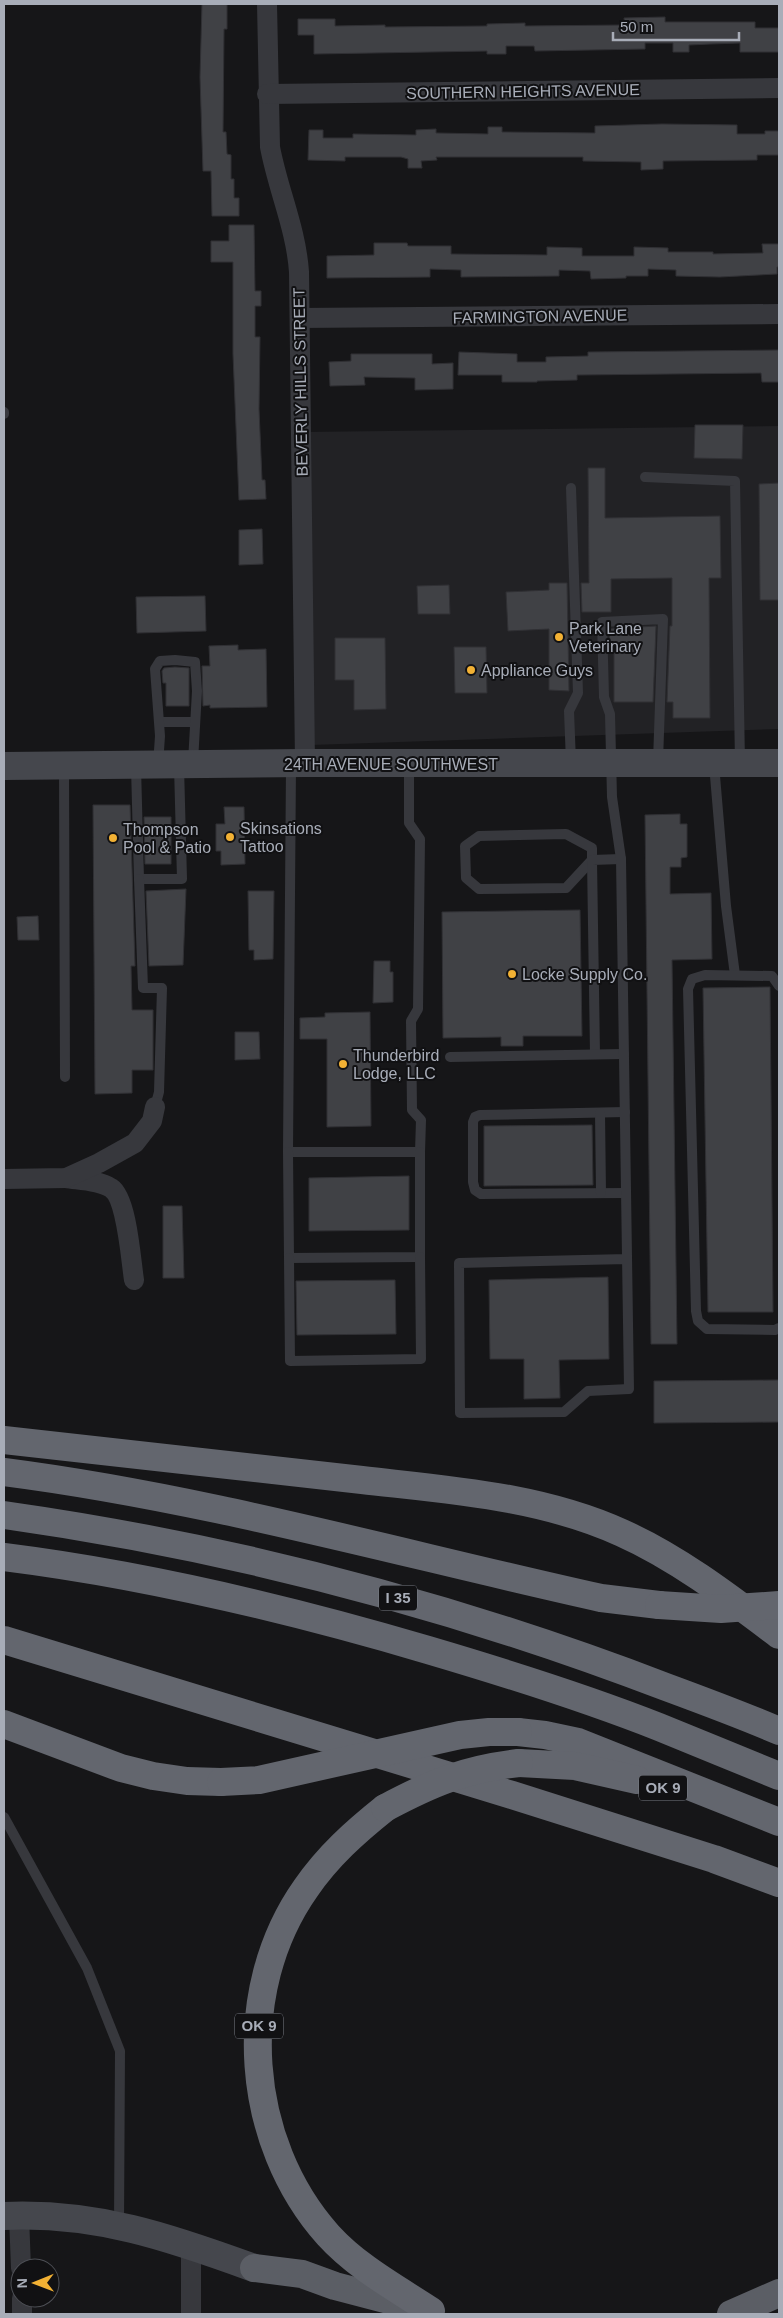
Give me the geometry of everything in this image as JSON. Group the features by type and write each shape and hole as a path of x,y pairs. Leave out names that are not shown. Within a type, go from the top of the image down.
{"highway":[{"path":"4,1440 434,1488 524,1502 567,1513 621,1532 680,1564 779,1635"},
{"path":"4,1472 76,1482 253,1516 601,1598 659,1605 721,1609 779,1605"},
{"name":"I 35","path":"4,1515 72,1524 199,1549 308,1574 440,1609 568,1651 779,1731"},
{"name":"I 35","path":"4,1557 136,1577 344,1625 516,1676 658,1727 779,1776"},
{"path":"4,1640 512,1795 714,1859 779,1883"},
{"path":"4,1724 120,1768 178,1780 221,1782 259,1780 460,1735 489,1732 518,1732 545,1735 578,1742 779,1823"},
{"name":"OK 9","path":"437,2313 353,2259 329,2236 306,2206 289,2178 275,2146 266,2118 259,2076 258,2041 266,1977 275,1946 289,1916 305,1889 325,1862 385,1808 419,1790 460,1773 519,1763 575,1766 626,1776 779,1823"},
{"path":"254,2268 302,2274 335,2286 437,2313"},
{"path":"254,2268 298,2291 366,2314"},
{"path":"731,2314 779,2293"}],"main road":[{"name":"24TH AVENUE SOUTHWEST","path":"4,766 779,763"},
{"path":"12,2216 71,2219 119,2225 191,2245 254,2268"}],"street":[{"name":"BEVERLY HILLS STREET","path":"267,4 267,94 272,156 294,230 298,253 300,318 298,764"},
{"name":"SOUTHERN HEIGHTS AVENUE","path":"267,94 779,88"},
{"name":"FARMINGTON AVENUE","path":"300,318 779,314"},
{"path":"66,1178 106,1160 135,1143 152,1121 155,1107"},
{"path":"4,1179 66,1178 102,1184 112,1188 123,1210 134,1280"},
{"path":"12,2216 19,2258"},
{"path":"191,2245 191,2314"}],"lane":[{"path":"645,477 736,481 727,763 726,906 735,974"},
{"path":"571,488 578,693 569,711 571,763"},
{"path":"627,1259 459,1263 460,1413 564,1412 588,1391 629,1388 621,859 612,797 610,714 604,697 602,622 662,618 658,763"},
{"path":"139,879 182,879 166,765 160,722 155,669 160,661 195,662 195,722 166,765 139,879 143,988 162,988 158,1092 155,1107"},
{"path":"160,722 195,722"},
{"path":"298,764 288,1152 290,1361 421,1359 421,1120 412,1110 412,1021 418,1009 420,838 409,823 409,764"},
{"path":"64,766 65,1077"},
{"path":"595,1054 592,860 592,848 566,834 479,836 465,846 466,878 479,889 566,888 592,860 621,859"},
{"path":"779,986 772,976 735,974 705,975 692,979 688,989 696,1311 698,1321 707,1328 779,1328"},
{"path":"450,1057 624,1054"},
{"path":"600,1112 601,1193"},
{"path":"625,1112 480,1115 475,1117 472,1122 473,1182 475,1190 481,1194 626,1193"},
{"path":"288,1152 420,1152"},
{"path":"289,1258 420,1257"},
{"path":"4,1817 87,1968 120,2052 119,2225"}],"shaded area":[{"path":"779,426 779,729 311,745 305,432"}],"building":[{"path":"202,4 227,4 227,29 224,29 223,132 226,132 227,154 231,155 231,179 234,179 234,198 239,198 239,216 212,216 211,171 203,171 200,77"},
{"path":"665,17 665,22 755,22 755,28 779,28 779,52 740,52 740,43 689,45 689,52 673,52 673,43 645,43 645,49 535,51 534,46 506,46 506,54 487,54 487,51 314,54 314,35 298,35 298,19 335,19 335,26 385,25 385,27 487,26 487,24 525,23 525,26 625,25 624,18"},
{"path":"662,124 737,125 737,134 765,134 765,131 779,131 779,155 757,155 757,160 663,161 663,169 641,170 641,162 583,161 583,157 436,157 437,160 421,161 422,168 408,168 408,159 401,157 345,157 345,161 308,160 309,130 323,130 323,138 353,138 353,134 416,135 416,130 436,129 436,133 488,134 488,127 502,127 502,132 595,133 595,126"},
{"path":"229,225 254,225 255,291 261,291 261,306 255,306 255,337 260,337 259,409 262,480 265,480 266,499 239,500 233,354 233,262 211,262 211,241 229,241"},
{"path":"374,243 407,243 408,246 451,246 451,254 547,255 547,247 582,248 582,256 634,256 634,247 668,248 668,252 713,252 713,254 763,253 762,244 779,244 779,267 777,267 777,274 720,277 676,276 676,270 648,269 648,276 626,276 626,278 591,279 590,271 559,270 559,276 461,277 461,270 430,269 430,277 327,278 327,256 374,255"},
{"path":"779,350 779,382 762,382 761,373 577,375 577,380 537,382 502,382 502,375 458,375 459,352 517,354 517,362 546,362 546,357 588,356 588,352"},
{"path":"351,354 432,354 432,364 453,363 453,389 415,390 415,378 364,377 365,385 330,386 329,362 351,361"},
{"path":"695,425 743,425 742,459 694,458"},
{"path":"588,468 605,468 605,518 720,516 721,578 709,578 710,718 673,718 673,702 667,702 670,626 672,626 672,578 611,579 611,612 582,612 581,583 589,583"},
{"path":"779,483 779,600 760,600 759,484"},
{"path":"262,529 263,564 239,565 239,530"},
{"path":"549,583 567,583 569,691 549,690 549,629 508,631 506,592 549,590"},
{"path":"449,585 450,614 418,614 417,586"},
{"path":"205,596 206,631 137,633 136,597"},
{"path":"656,626 653,702 614,702 614,651 610,651 609,629"},
{"path":"335,638 385,638 386,709 354,710 354,680 335,680"},
{"path":"238,645 238,650 266,649 267,707 210,708 210,705 203,706 202,666 210,666 209,646"},
{"name":"Appliance Guys","path":"454,647 486,647 487,693 455,693"},
{"path":"164,668 189,668 189,706 166,706 166,683 163,683 162,671"},
{"path":"93,805 130,805 135,966 131,966 132,1010 153,1010 153,1070 132,1070 132,1093 95,1094"},
{"name":"Skinsations Tattoo","path":"224,807 244,807 245,864 221,865 221,851 216,851 216,824 225,824"},
{"path":"680,814 680,824 687,824 687,857 681,858 681,867 670,867 670,894 711,893 712,959 672,960 677,1344 651,1344 645,815"},
{"path":"144,817 171,817 171,864 145,864"},
{"path":"186,889 183,965 149,966 146,891"},
{"path":"248,891 274,891 273,959 254,960 254,950 249,950"},
{"name":"Locke Supply Co.","path":"580,910 582,1036 523,1036 523,1046 501,1046 501,1037 443,1038 442,912"},
{"path":"38,916 39,940 18,940 17,917"},
{"path":"374,961 390,961 390,972 393,972 393,1002 373,1003"},
{"path":"770,987 773,1312 708,1312 703,988"},
{"path":"370,1012 371,1126 327,1127 327,1039 300,1039 300,1018 325,1017 325,1013"},
{"path":"235,1032 259,1032 260,1059 235,1060"},
{"path":"592,1125 593,1185 484,1186 484,1126"},
{"path":"409,1176 409,1230 309,1231 309,1178"},
{"path":"163,1206 182,1206 184,1278 163,1278"},
{"path":"608,1277 609,1359 559,1360 560,1398 524,1399 524,1359 490,1359 489,1280"},
{"path":"395,1280 396,1334 297,1335 296,1281"},
{"path":"779,1380 779,1422 654,1423 654,1381"}],"place":[{"name":"Park Lane Veterinary","path":"559,637"},
{"name":"Appliance Guys","path":"471,670"},
{"name":"Skinsations Tattoo","path":"230,837"},
{"name":"Thompson Pool & Patio","path":"113,838"},
{"name":"Locke Supply Co.","path":"512,974"},
{"name":"Thunderbird Lodge, LLC","path":"343,1064"}]}
